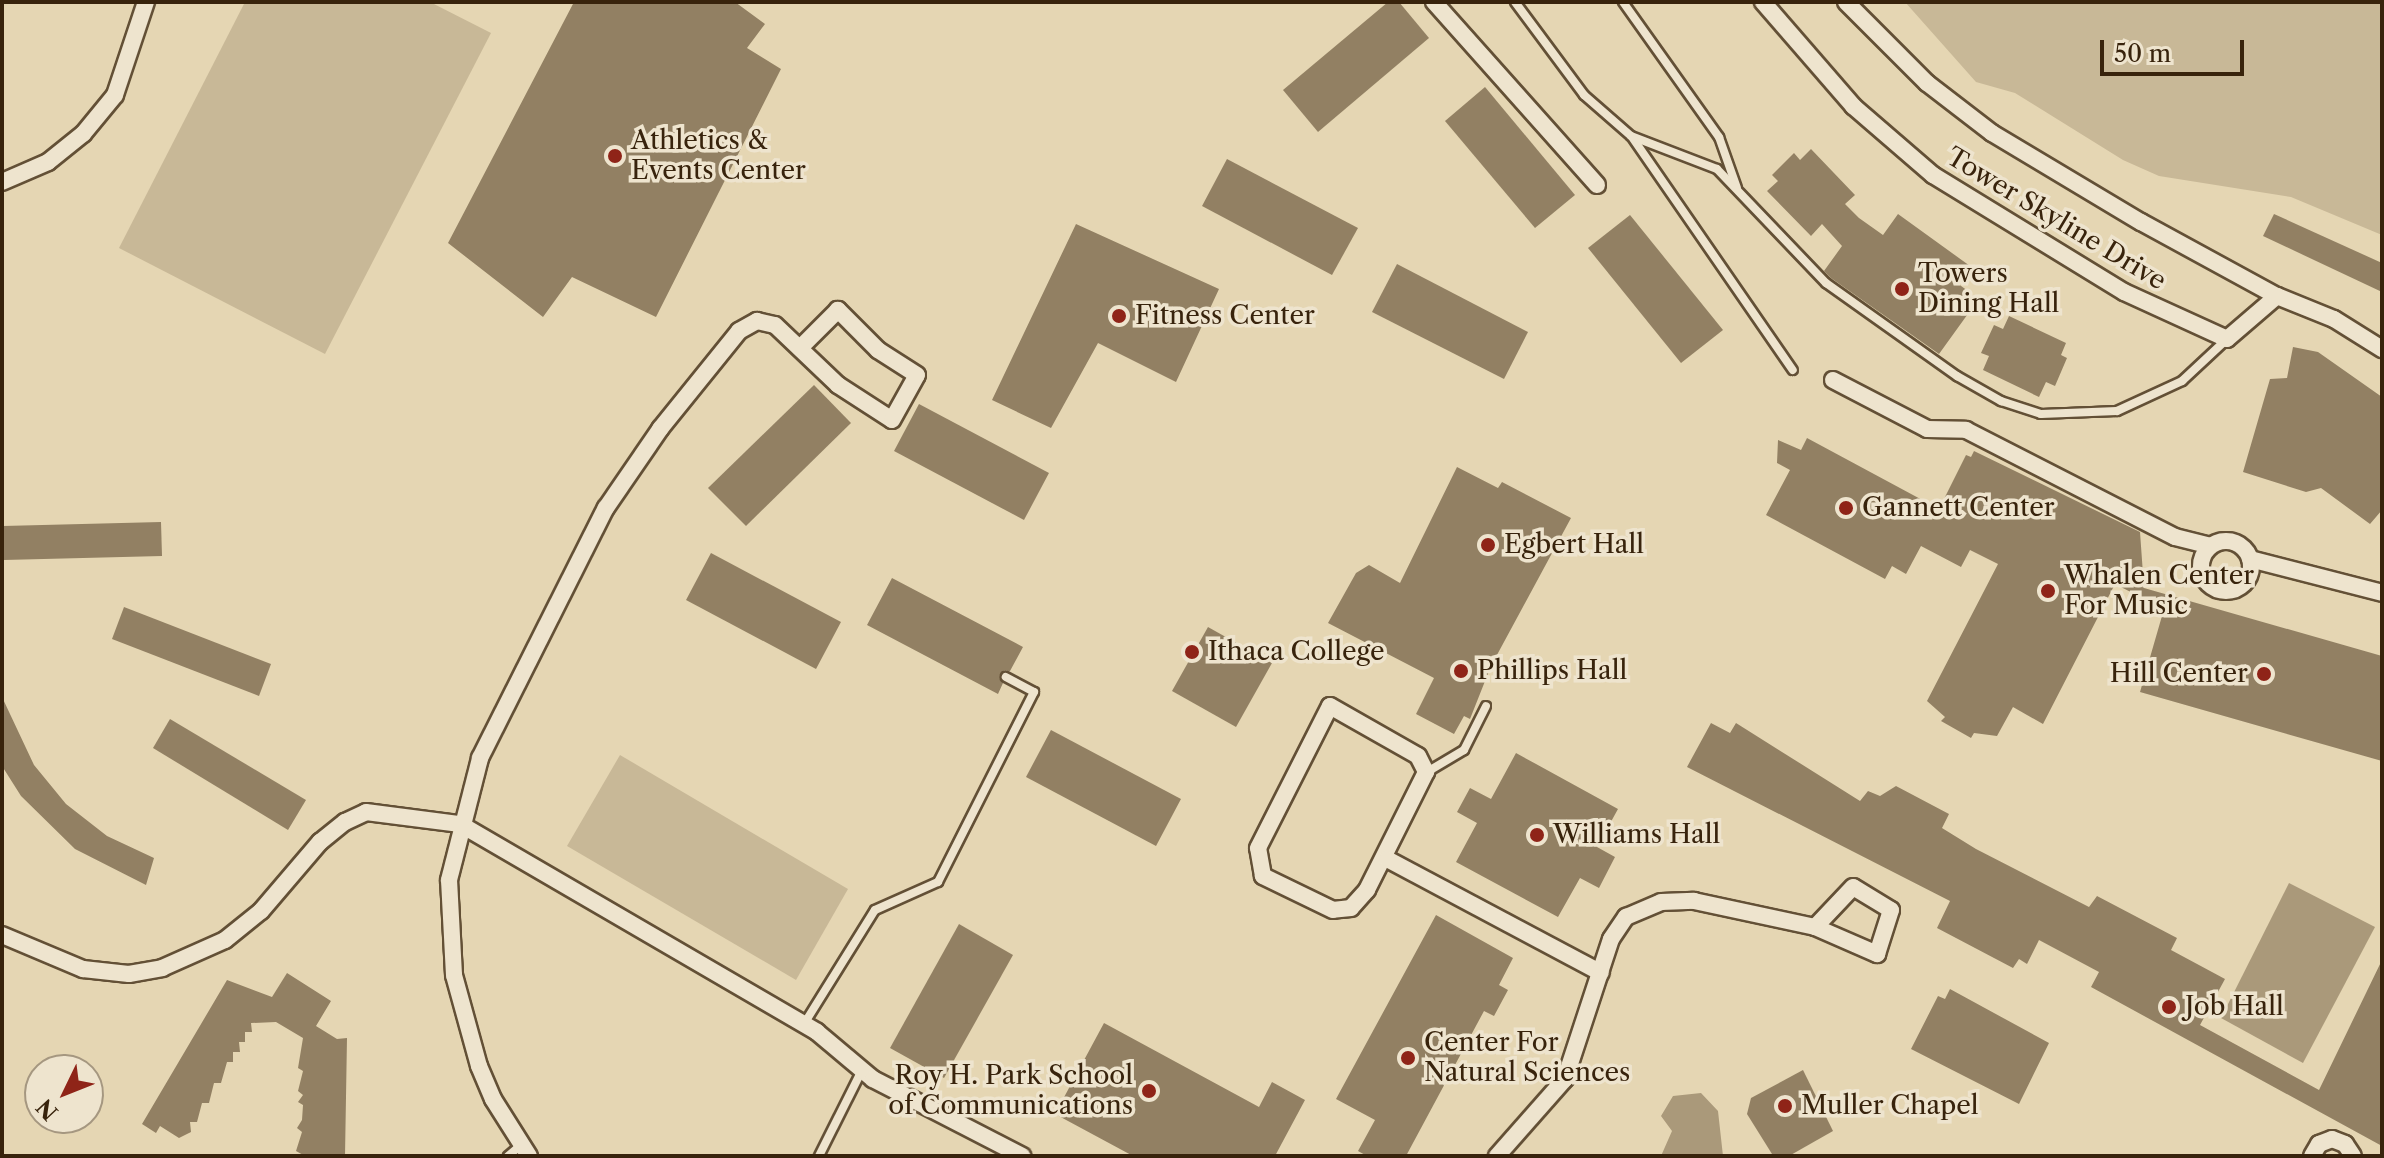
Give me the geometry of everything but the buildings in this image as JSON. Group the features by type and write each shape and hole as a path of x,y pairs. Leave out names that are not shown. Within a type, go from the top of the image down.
{"street":[{"path":"2,182 48,162 83,134 115,95 146,2"},
{"path":"1434,2 1597,185"},
{"name":"Tower Skyline Drive","path":"1763,2 1853,106 1933,175 2124,292 2227,339"},
{"name":"Tower Skyline Drive","path":"1846,2 1927,83 1992,133 2277,296 2334,319 2382,349"},
{"path":"2227,339 2277,296"},
{"path":"519,1152 479,1066 454,975 449,880 460,824 480,758 564,585 606,508 660,429 750,323 775,325 838,385 892,420 917,375 878,350 838,310 800,348"},
{"path":"1833,380 1927,429 1966,430 2175,537 2210,546 2229,541 2250,559 2382,593"},
{"path":"2210,546 2201,563 2214,588 2241,586 2250,559"},
{"path":"1330,706 1418,756 1426,772 1387,859 1351,908 1333,910 1263,876 1258,848 1330,706"},
{"path":"2,935 83,969 129,974 162,968 225,940 249,921 320,842 345,822 366,812 460,824 804,1025 862,1069 1022,1156"},
{"path":"1387,859 1601,973"},
{"path":"1497,1156 1565,1079 1611,939 1626,917 1661,902 1694,901 1815,927 1877,954 1891,910 1853,887 1815,927"},
{"path":"2312,1156 2319,1144 2332,1139 2345,1144 2353,1156"}],"lane":[{"path":"1515,2 1584,95 1631,136 1793,370"},
{"path":"1623,2 1719,137 1739,193"},
{"path":"1631,136 1717,169 1826,283 1957,376 2001,401 2041,414 2117,411 2154,397 2182,381 2227,339"},
{"path":"804,1025 875,910 938,882 1034,692 1006,677"},
{"path":"1426,772 1464,750 1486,706"},
{"path":"819,1156 862,1069"}],"shaded area":[{"path":"245,2 430,2 491,33 325,354 119,248"},
{"path":"1905,2 2382,2 2382,235 2291,197 2159,176 2123,160 2015,93 1976,82"},
{"path":"620,755 848,889 796,980 567,846"},
{"path":"2289,883 2375,927 2303,1063 2221,1018"},
{"path":"1701,1093 1718,1111 1723,1156 1661,1156 1672,1131 1661,1116 1673,1096"}],"place":[{"name":"Athletics & Events Center","path":"615,156"},
{"name":"Towers Dining Hall","path":"1902,289"},
{"name":"Fitness Center","path":"1119,316"},
{"name":"Gannett Center","path":"1846,508"},
{"name":"Egbert Hall","path":"1488,545"},
{"name":"Whalen Center For Music","path":"2048,591"},
{"name":"Ithaca College","path":"1192,652"},
{"name":"Phillips Hall","path":"1461,671"},
{"name":"Hill Center","path":"2264,674"},
{"name":"Williams Hall","path":"1537,835"},
{"name":"Job Hall","path":"2169,1007"},
{"name":"Center For Natural Sciences","path":"1408,1058"},
{"name":"Roy H. Park School of Communications","path":"1149,1091"},
{"name":"Muller Chapel","path":"1785,1106"}]}
